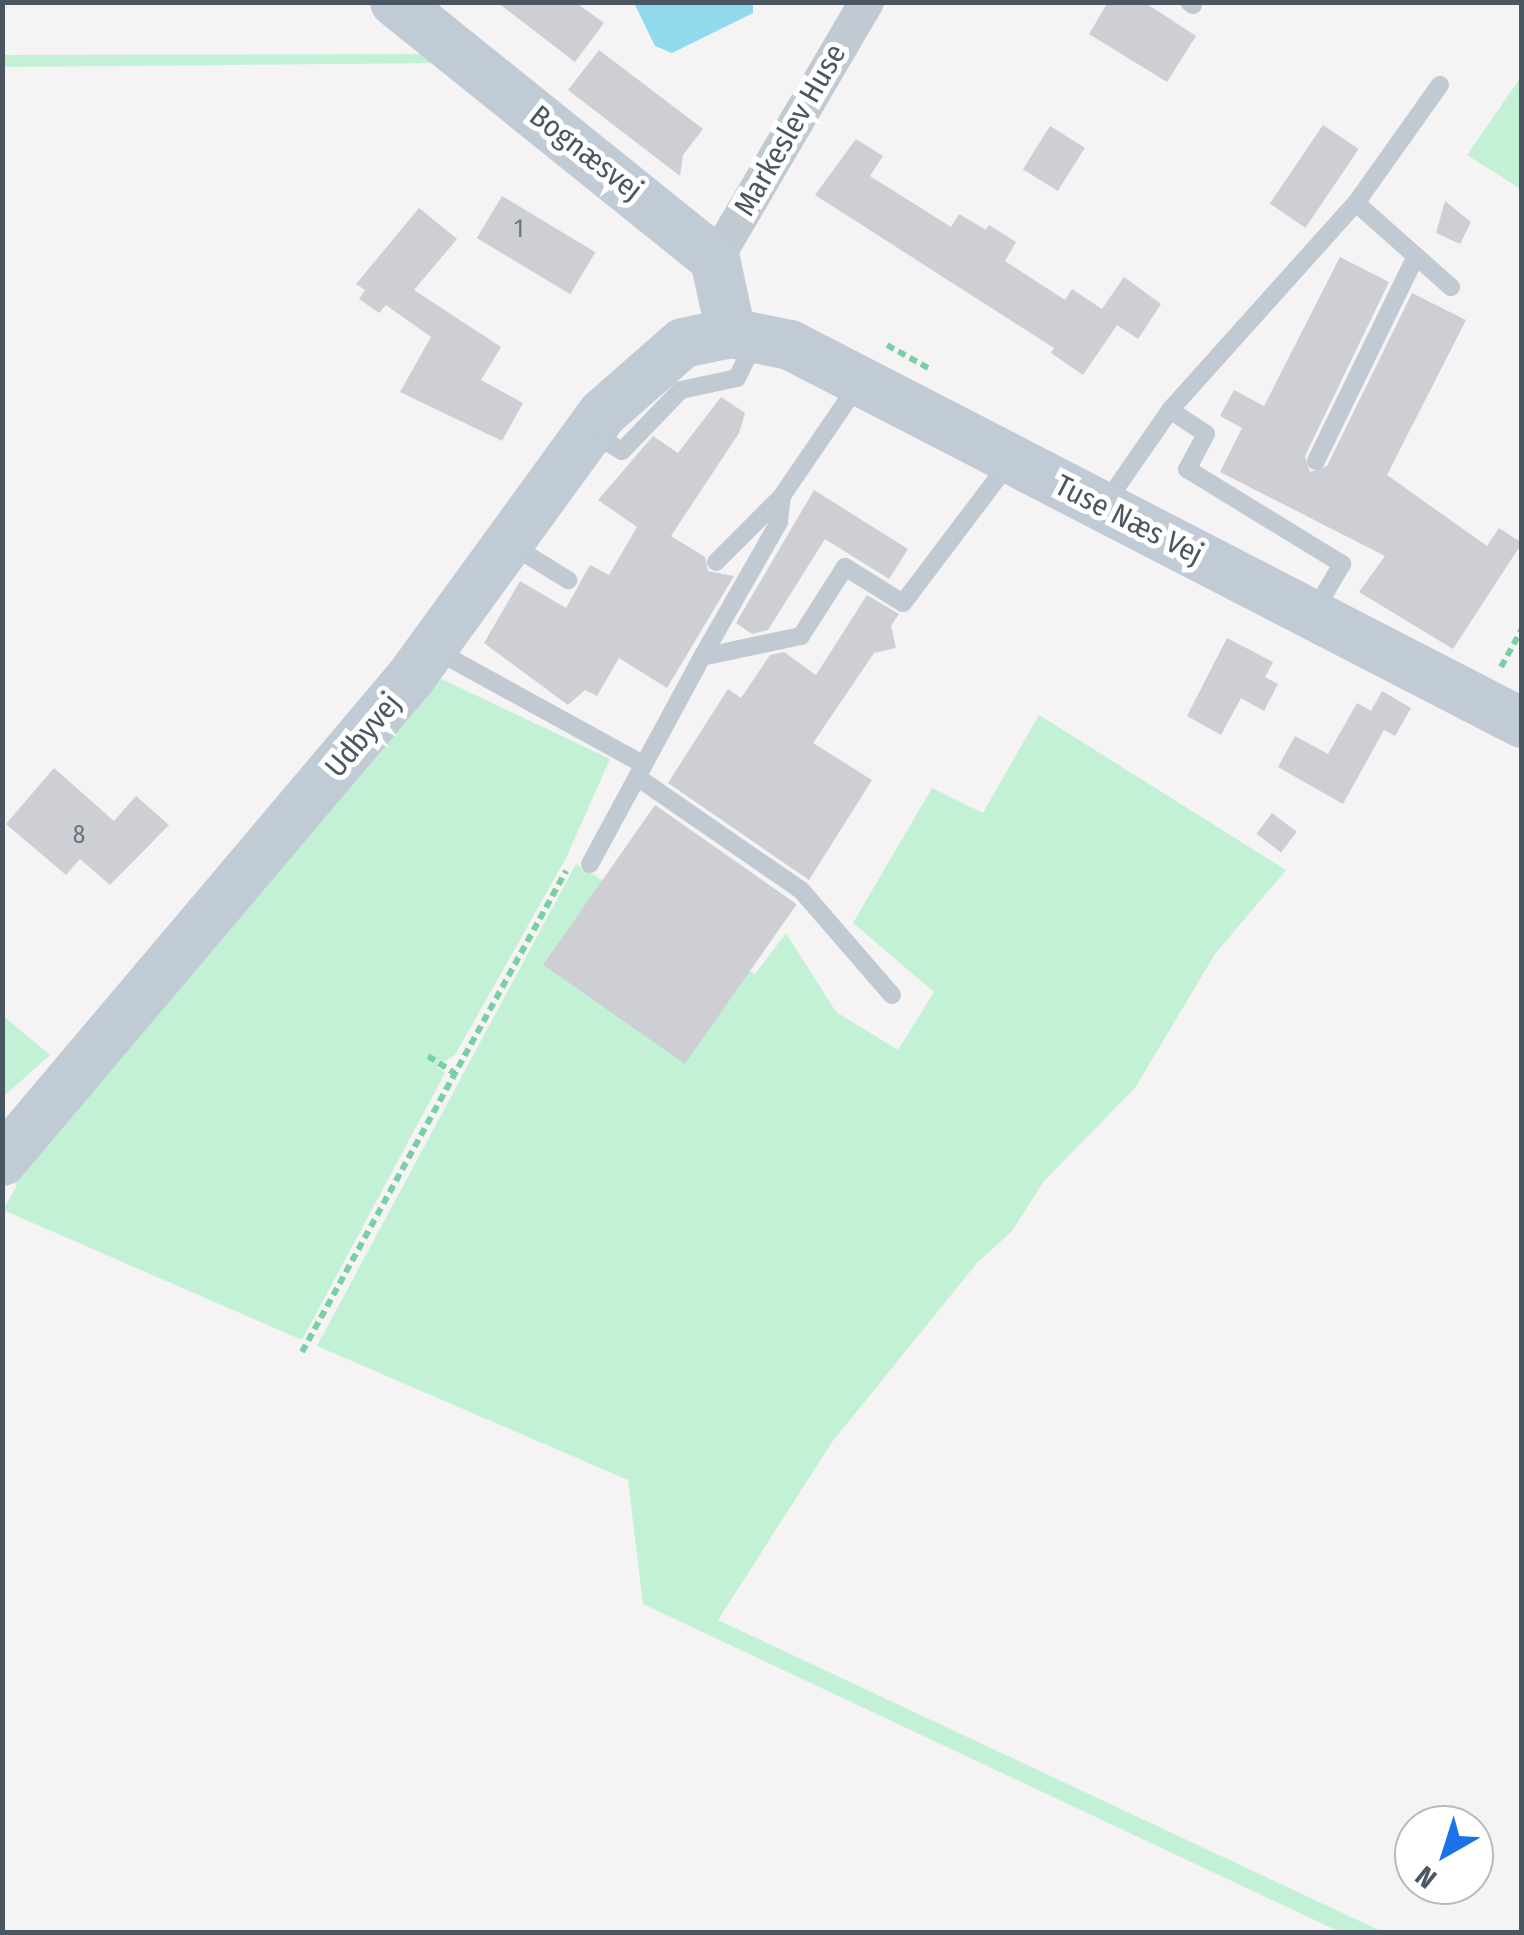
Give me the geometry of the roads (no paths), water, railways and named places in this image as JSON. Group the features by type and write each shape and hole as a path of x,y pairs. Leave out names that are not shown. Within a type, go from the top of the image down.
{"street":[{"name":"Bognæsvej","path":"396,2 715,258"},
{"name":"Markeslev Huse","path":"715,258 866,2"},
{"path":"715,258 744,336"},
{"name":"Tuse Næs Vej","path":"744,336 790,345 1522,723"},
{"name":"Udbyvej","path":"2,1161 432,648 590,430 645,368 683,343 744,336"}],"lane":[{"path":"1104,508 1170,410 1356,203 1440,85"},
{"path":"1356,203 1451,286"},
{"path":"1316,461 1416,256"},
{"path":"716,562 782,496 860,382"},
{"path":"1170,410 1206,434 1186,468 1342,564 1312,615"},
{"path":"702,657 800,636 845,566 904,603 1011,460"},
{"path":"594,856 779,522 782,496"},
{"path":"508,543 568,580"},
{"path":"432,648 640,771 801,890 892,996"}],"water":[{"path":"634,3 753,3 753,13 672,53 655,46"}]}
